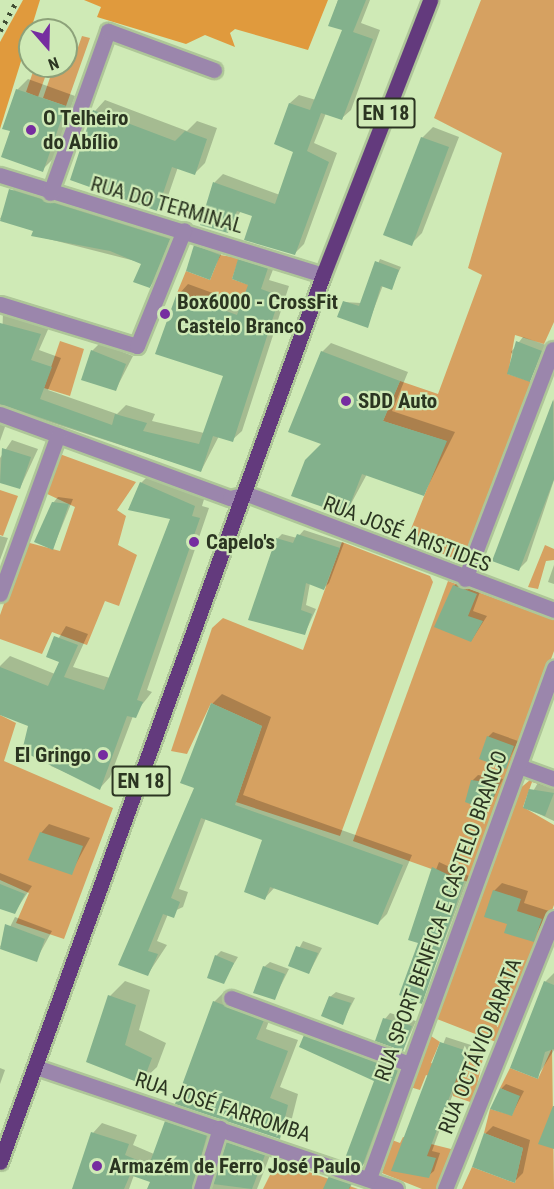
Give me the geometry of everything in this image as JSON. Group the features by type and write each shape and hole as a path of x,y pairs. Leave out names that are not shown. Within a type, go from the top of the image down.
{"main road":[{"name":"EN 18","path":"0,1162 247,494 323,275 430,0"}],"street":[{"path":"50,193 108,31 214,70"},
{"name":"RUA DO TERMINAL","path":"0,176 50,193 184,230 323,275"},
{"path":"0,304 137,346 184,230"},
{"path":"465,579 553,349"},
{"path":"0,414 230,498 247,494"},
{"path":"0,594 58,435"},
{"name":"RUA JOSÉ ARISTIDES","path":"247,494 465,579 554,610"},
{"name":"RUA SPORT BENFICA E CASTELO BRANCO","path":"369,1178 554,668"},
{"path":"519,766 554,779"},
{"name":"RUA OCTÁVIO BARATA","path":"445,1189 554,918"},
{"path":"231,998 409,1064"},
{"name":"RUA JOSÉ FARROMBA","path":"36,1067 396,1189"},
{"path":"201,1189 220,1128"}],"shaded area":[{"path":"23,0 40,0 34,18 18,18 18,71 0,129 0,42"},
{"path":"84,0 328,0 308,50 235,29 230,33 235,47 205,35 186,44 97,17 101,7"},
{"path":"481,0 554,0 554,322 544,344 515,335 508,374 532,382 469,556 460,561 407,539 446,441 383,421 400,381 438,394 482,275 468,268 502,153 434,118"},
{"path":"82,36 90,38 78,72 78,47"},
{"path":"31,78 45,78 38,97 26,92"},
{"path":"50,78 76,78 66,106 43,98"},
{"path":"220,255 239,258 232,279 255,287 243,300 234,297 223,310 177,293 186,271 210,280"},
{"path":"60,341 84,349 70,396 44,388"},
{"path":"57,453 136,482 117,510 126,516 118,545 137,555 119,606 105,601 87,645 52,632 42,654 0,639 0,615 26,542 60,551 75,507 43,492"},
{"path":"0,490 18,496 3,536 0,535"},
{"path":"342,542 430,576 433,582 340,836 236,802 262,726 211,703 187,754 171,751 212,628 223,618 303,650"},
{"path":"545,545 554,549 554,560 546,561 538,589 528,587"},
{"path":"448,581 554,620 554,651 468,882 353,841"},
{"path":"0,715 16,723 4,761 113,808 64,939 16,923 29,893 0,880"},
{"path":"530,780 554,789 532,782 523,807 554,825 554,905 501,1044 437,1019 518,790"},
{"path":"428,1034 440,1042 431,1063 457,1073 467,1051 484,1054 473,1103 453,1096 452,1086 426,1075 420,1090 410,1087"},
{"path":"552,1048 554,1189 462,1189 472,1167 515,1183 523,1148 484,1133 490,1109 512,1115 519,1097 500,1088 510,1068 538,1079"},
{"path":"403,1137 455,1150 438,1189 422,1189 382,1173 392,1140 400,1143"},
{"path":"277,1161 358,1189 263,1189"}],"building":[{"path":"338,0 366,0 353,32 373,39 342,120 321,113 307,151 329,162 295,255 244,240 252,216 237,211 228,233 200,225 213,182 275,204 293,152 274,144 289,103 310,110 342,30 328,26"},
{"name":"O Telheiro do Abílio","path":"16,89 66,106 43,172 1,157 10,131 2,129"},
{"path":"93,110 175,141 185,131 207,139 195,175 172,167 157,211 70,180"},
{"path":"421,137 449,147 412,246 383,235"},
{"path":"9,189 170,239 150,288 133,282 141,264 110,251 31,236 33,231 0,221"},
{"path":"194,245 220,255 210,280 186,271"},
{"path":"238,259 268,268 261,289 280,296 233,442 213,436 201,472 0,404 0,323 41,334 31,360 52,367 40,399 112,425 115,414 147,423 143,431 199,444 223,376 155,354 177,293 237,315 248,285 232,279"},
{"path":"375,261 399,270 392,290 381,286 368,328 337,317 343,301 359,306"},
{"path":"516,341 542,351 530,382 507,374"},
{"path":"91,350 126,364 116,391 81,380"},
{"path":"321,351 400,381 383,421 447,441 424,496 362,474 346,515 291,496 305,460 321,444 288,432"},
{"path":"553,400 554,479 519,571 492,561"},
{"path":"2,448 31,457 20,489 0,483"},
{"path":"140,482 195,506 192,516 200,518 137,700 143,702 136,718 127,716 100,790 22,751 28,726 0,715 0,667 48,686 59,662 46,657 54,636 78,645 64,677 104,690 170,519 128,510"},
{"path":"52,502 69,504 53,550 34,542"},
{"path":"297,534 340,548 324,590 306,583 301,610 312,614 305,635 248,620 276,538 293,543"},
{"path":"453,585 477,594 468,616 483,621 471,642 434,627"},
{"path":"211,703 262,726 235,805 403,865 378,925 270,887 265,900 244,892 262,840 201,818 171,898 180,902 174,918 163,914 148,951 158,954 148,976 118,965 194,788 180,783"},
{"path":"487,736 514,746 506,769 479,759"},
{"path":"471,780 499,784 488,811 465,802"},
{"path":"529,789 554,793 545,816 523,808"},
{"path":"40,832 83,846 72,875 28,860"},
{"path":"432,867 464,882 422,1004 399,995 418,943 408,940"},
{"path":"0,884 25,894 15,914 0,909"},
{"path":"493,890 521,899 517,911 542,919 534,942 504,933 507,924 484,917"},
{"path":"5,924 45,939 37,962 0,949"},
{"path":"296,946 318,953 309,974 288,966"},
{"path":"215,955 234,963 224,984 207,978"},
{"path":"263,966 285,974 275,1000 253,993"},
{"path":"544,981 554,985 554,1049 545,1052 538,1079 510,1068"},
{"path":"108,995 136,1005 125,1045 152,1058 142,1084 86,1062"},
{"path":"329,996 351,1003 343,1025 321,1016"},
{"path":"213,1001 264,1020 256,1039 288,1051 270,1098 288,1105 280,1139 175,1104"},
{"path":"383,1018 412,1026 403,1051 375,1041"},
{"path":"304,1035 398,1070 362,1167 344,1161 374,1081 299,1047"},
{"path":"440,1042 467,1051 427,1156 436,1158 429,1178 391,1171"},
{"path":"500,1088 520,1096 512,1116 490,1109"},
{"path":"554,1106 554,1149 538,1144"},
{"path":"165,1121 207,1135 192,1189 147,1189 150,1182 130,1175 124,1189 72,1189 91,1132 129,1144 125,1155 149,1165"},
{"path":"484,1133 523,1148 515,1183 472,1167"},
{"path":"226,1142 265,1155 252,1189 213,1184"},
{"path":"329,1176 351,1184 349,1189 323,1189"}],"railway":[{"path":"0,31 17,0"}],"place":[{"name":"O Telheiro do Abílio","path":"31,130"},
{"name":"Box6000 - CrossFit Castelo Branco","path":"165,314"},
{"name":"SDD Auto","path":"346,401"},
{"name":"Capelo's","path":"194,542"},
{"name":"El Gringo","path":"103,755"},
{"name":"Armazém de Ferro José Paulo","path":"97,1166"}]}
